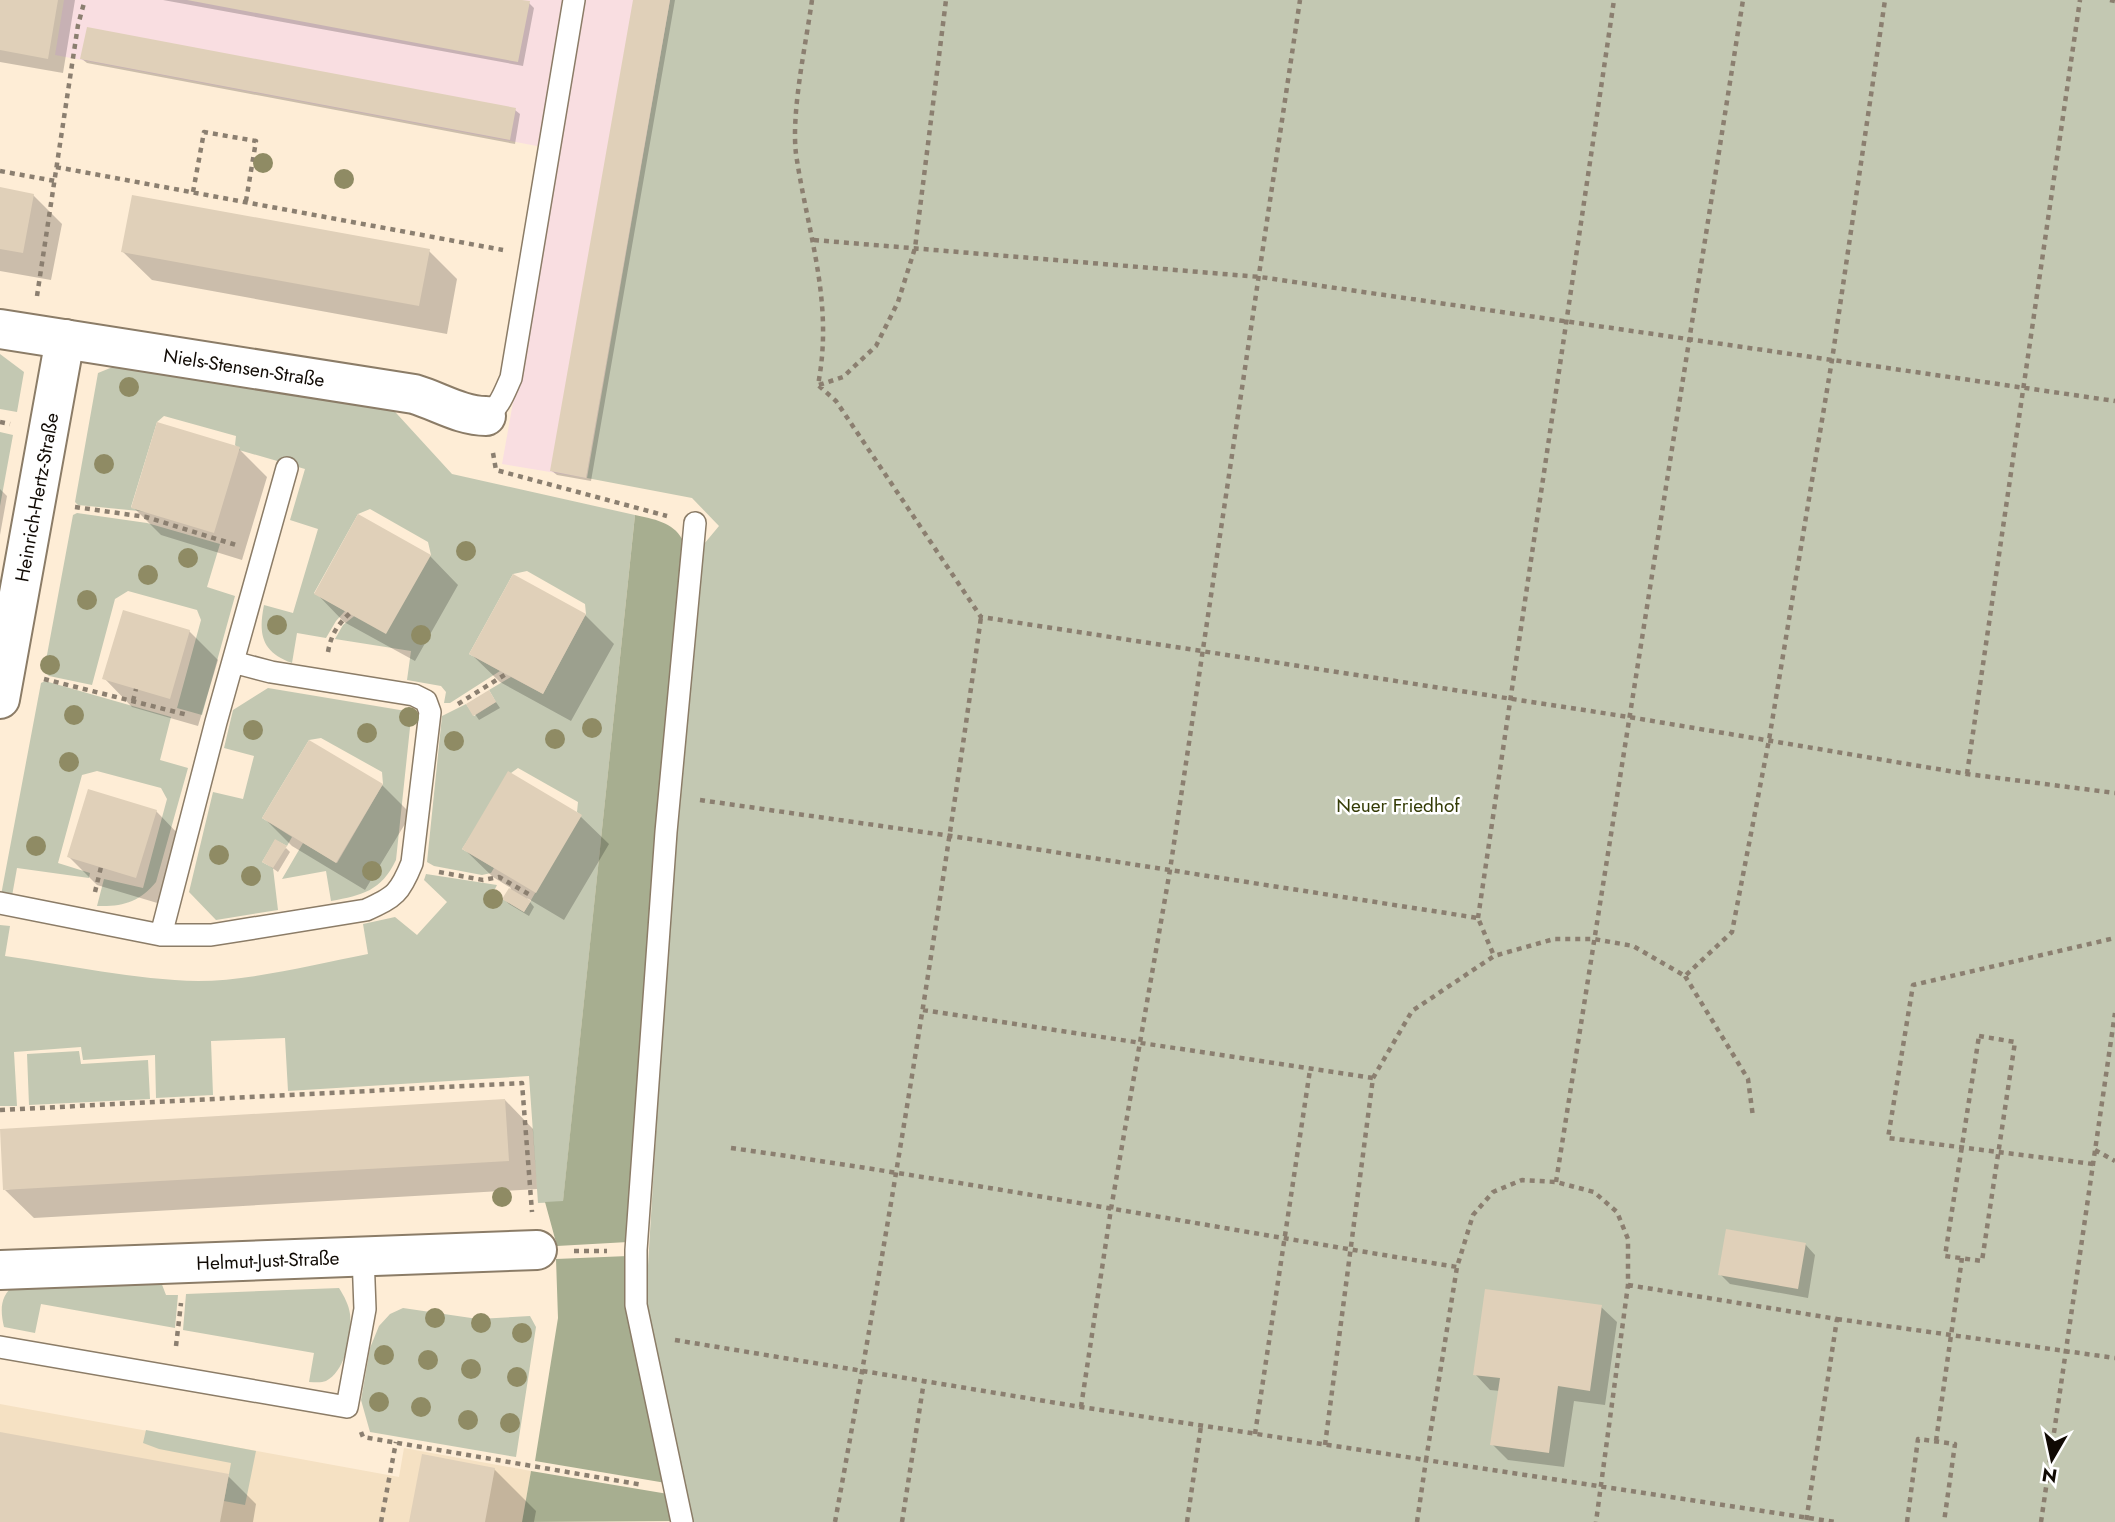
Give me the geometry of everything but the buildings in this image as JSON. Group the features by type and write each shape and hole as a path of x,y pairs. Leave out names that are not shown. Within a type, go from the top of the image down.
{"street":[{"name":"Niels-Stensen-Straße","path":"32,334 414,394 436,400 464,413 486,416"},
{"name":"Heinrich-Hertz-Straße","path":"2,685 8,606 36,499 32,334"},
{"name":"Helmut-Just-Straße","path":"0,1270 537,1250"}],"lane":[{"path":"486,416 494,411 500,402 511,378 575,0"},
{"path":"162,935 216,722 287,468"},
{"path":"682,1521 635,1299 636,1250 666,832 695,523"},
{"path":"0,903 162,935 211,935 366,910 388,900 403,886 412,863 430,712 426,701 414,695 271,672 233,662"},
{"path":"0,1347 347,1407 365,1309 363,1255"}],"path":[{"path":"812,0 796,115 796,152 814,240 824,324 823,363 818,386"},
{"path":"818,386 843,377 876,346 898,302 915,248 946,0"},
{"path":"1081,1407 1111,1209 1170,870 1300,0"},
{"path":"1494,956 1478,918 1615,0"},
{"path":"1556,1182 1743,0"},
{"path":"1685,976 1732,932 1769,740 1832,360 1885,0"},
{"path":"1967,774 2080,0"},
{"path":"32,334 78,24 84,3"},
{"path":"193,192 204,132 256,141 246,201"},
{"path":"57,167 531,255"},
{"path":"0,171 55,181"},
{"path":"814,240 1260,277 2115,401"},
{"path":"818,386 836,401 981,617 951,835 923,1010 835,1522"},
{"path":"486,416 496,470 653,512"},
{"path":"36,499 172,522 263,553"},
{"path":"323,680 330,639 339,622 350,613"},
{"path":"981,617 1510,698 1967,774 2115,793"},
{"path":"430,712 452,707 506,674"},
{"path":"2,685 132,701 216,722"},
{"path":"132,701 136,689"},
{"path":"692,799 951,835 1478,918"},
{"path":"412,863 433,871 483,880 500,875 532,896"},
{"path":"2093,1164 1888,1138 1913,985 2115,938"},
{"path":"1325,1445 1373,1078 1412,1011 1494,956 1555,939 1594,939 1633,946 1685,976 1748,1079 1753,1117"},
{"path":"923,1010 1373,1078"},
{"path":"2041,1522 2115,1013"},
{"path":"1979,1036 2015,1042 1982,1261 1945,1255 1962,1147 1979,1036"},
{"path":"1255,1434 1310,1070"},
{"path":"0,1110 522,1083 537,1250 636,1250"},
{"path":"731,1148 897,1171 1286,1240 1457,1267"},
{"path":"2095,1150 2115,1161"},
{"path":"1417,1522 1457,1267 1473,1215 1493,1192 1522,1180 1556,1182 1594,1192 1617,1212 1628,1240 1628,1284 1596,1522"},
{"path":"1936,1441 1962,1258"},
{"path":"172,1377 182,1294 180,1263"},
{"path":"1628,1284 1836,1319 2115,1358"},
{"path":"1807,1520 1836,1319"},
{"path":"643,1338 654,1336 1201,1426 1602,1486 1807,1520 1835,1522"},
{"path":"902,1522 924,1381"},
{"path":"347,1407 363,1437 666,1489 675,1487"},
{"path":"1187,1522 1201,1426"},
{"path":"1907,1522 1918,1438 1955,1444 1944,1522"},
{"path":"381,1522 396,1442"}],"shaded area":[{"path":"64,0 670,0 586,478 502,464 558,150 55,55"},
{"path":"0,1404 399,1477 404,1448 531,1471 522,1522 0,1522"}],"green space":[{"name":"Neuer Friedhof","path":"670,0 2115,0 2115,1522 693,1522 646,1299 674,833 704,544 719,526 692,498 587,478"},
{"path":"0,354 24,372 17,412 0,409"},
{"path":"120,364 387,403 452,474 635,515 563,1202 538,1203 529,1076 288,1091 285,1038 211,1041 213,1095 156,1098 155,1055 83,1060 81,1047 14,1052 17,1106 0,1106 0,925 10,926 5,956 175,980 218,980 283,971 368,954 363,924 395,917 417,935 447,902 424,880 426,874 497,885 493,893 524,912 581,815 577,812 578,802 518,768 511,773 462,849 494,868 491,873 482,875 434,866 427,862 442,716 466,704 474,716 496,702 489,690 511,677 543,694 586,614 585,604 527,571 513,574 469,654 500,671 450,703 444,703 446,692 441,686 407,680 411,651 335,639 343,625 431,555 428,542 370,509 358,514 314,593 345,611 326,638 297,633 292,663 282,659 268,648 264,641 262,616 264,605 293,613 318,529 290,520 305,469 239,450 235,445 236,436 164,416 157,422 131,507 149,512 78,505 75,502 98,373"},
{"path":"0,432 13,435 0,506"},
{"path":"77,513 147,523 220,544 207,587 235,596 202,715 177,708 201,620 197,610 128,591 115,599 92,685 49,676 44,671 73,515"},
{"path":"635,515 668,525 682,539 657,831 628,1242 557,1246 545,1202 563,1201"},
{"path":"45,681 171,717 160,760 188,768 156,882 144,894 130,902 97,906 104,879 143,888 167,799 161,788 97,771 82,775 58,863 90,873 89,878 17,868 12,896 1,895 41,683"},
{"path":"268,688 406,711 411,718 396,860 384,879 370,890 331,901 326,871 282,879 303,843 337,863 383,784 382,772 321,738 309,740 262,818 292,837 287,846 275,840 262,862 273,868 278,910 216,920 189,892 213,792 243,799 254,756 224,748 233,710"},
{"path":"79,1051 81,1064 148,1060 150,1099 29,1105 27,1054"},
{"path":"628,1256 666,1483 535,1461 558,1318 556,1259"},
{"path":"161,1282 166,1295 178,1295 175,1328 41,1304 35,1333 4,1327 2,1303 6,1293 15,1285"},
{"path":"339,1288 349,1311 349,1341 343,1361 333,1376 324,1382 309,1382 314,1353 183,1330 186,1294"},
{"path":"403,1308 478,1319 530,1316 536,1327 516,1457 370,1432 361,1400 370,1348 379,1326 390,1314"},
{"path":"146,1430 256,1451 245,1505 224,1501 231,1463 159,1449 143,1443"},
{"path":"531,1471 668,1494 673,1521 522,1522"}]}
